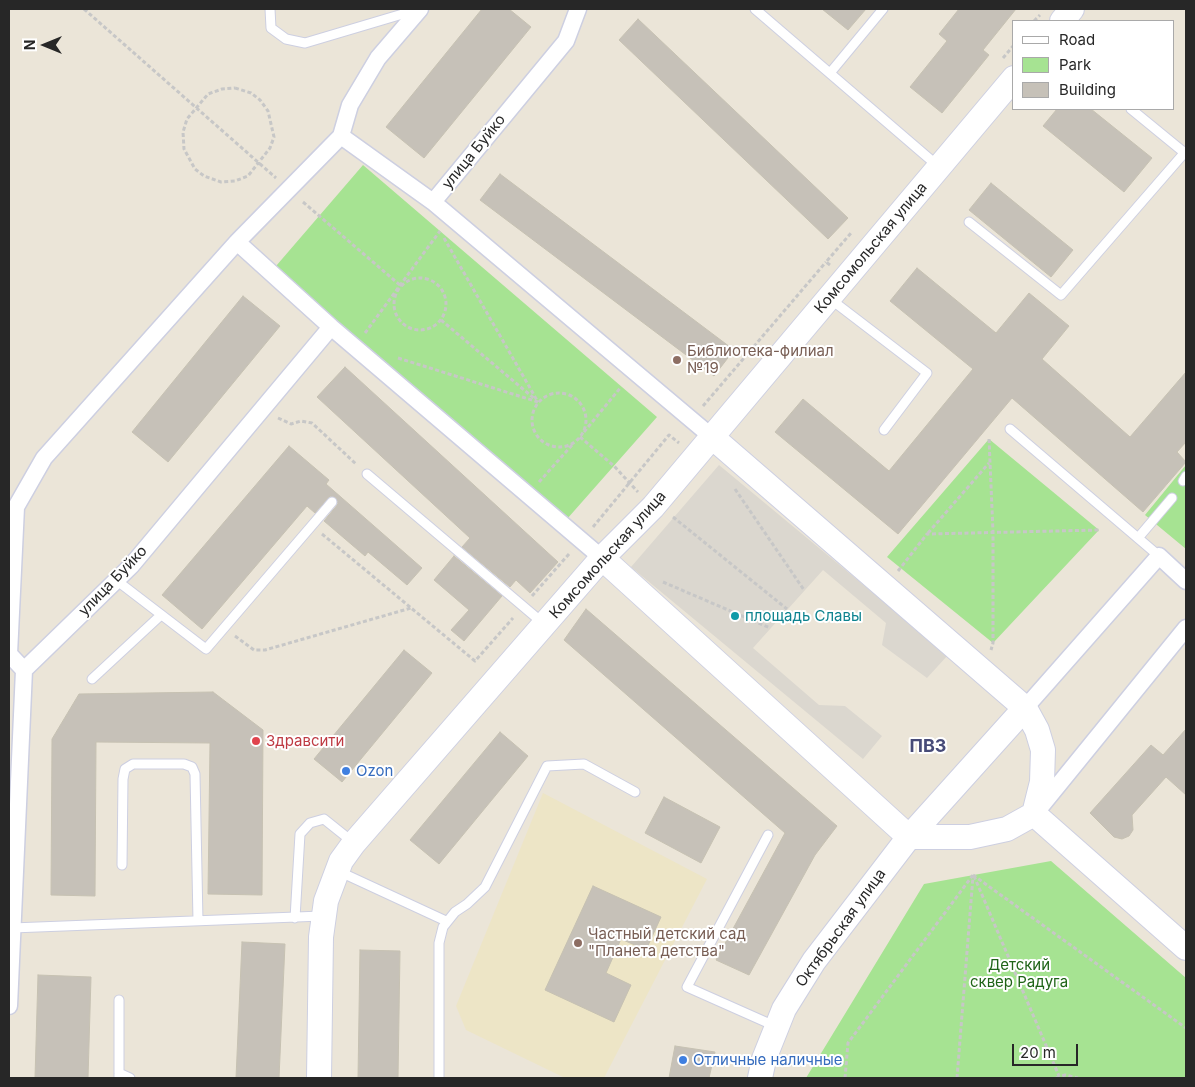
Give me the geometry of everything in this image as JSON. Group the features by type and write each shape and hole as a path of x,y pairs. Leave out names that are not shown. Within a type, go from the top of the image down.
{"street":[{"path":"9,1006 12,928 11,885 24,670 9,654 16,507 44,458 237,242 340,136 350,105 378,58 418,9"},
{"name":"улица Буйко","path":"340,136 433,202 566,40 578,9"},
{"path":"1063,20 1072,9"},
{"name":"Комсомольская улица","path":"319,1078 320,958 323,916 330,885 336,870 354,843 602,558 653,507 1012,80"},
{"path":"433,202 712,437 1025,708 1037,730 1042,750 1042,782 1034,814"},
{"path":"237,242 331,327 602,558 909,837 970,837 1007,829 1034,814 1186,628"},
{"name":"улица Буйко","path":"24,670 131,566 331,327"},
{"path":"1025,708 1159,556 1186,581"},
{"name":"Октябрьская улица","path":"760,1078 784,1009 814,961 909,837 1025,708"},
{"path":"1034,814 1186,948"}],"lane":[{"path":"270,9 271,28 286,39 305,43 418,9"},
{"path":"755,9 939,167"},
{"path":"830,73 883,9"},
{"path":"969,222 1061,295 1186,153 1132,110"},
{"path":"829,298 927,373 884,430"},
{"path":"1010,429 1159,556"},
{"path":"367,474 545,624"},
{"path":"1138,538 1172,498"},
{"path":"116,580 206,649 332,502"},
{"path":"92,679 161,615"},
{"path":"122,865 122,779 125,769 133,764 184,764 192,767 195,774 198,921"},
{"path":"439,1078 440,943 446,921 485,887 547,766 584,764 635,792"},
{"path":"295,918 300,834 310,823 324,819 354,843"},
{"path":"768,835 687,987 777,1027"},
{"path":"336,870 446,921"},
{"path":"12,928 323,916"},
{"path":"119,1000 119,1076 130,1078"}],"path":[{"path":"84,9 401,286"},
{"path":"235,88 251,93 260,100 268,111 274,136 270,148 248,176 235,181 221,182 204,176 195,169 184,149 183,132 187,119 196,108 208,94 222,89 235,88"},
{"path":"433,202 440,231 538,402"},
{"path":"362,337 440,231"},
{"path":"670,436 691,420 826,262"},
{"path":"426,279 440,288 446,304 441,320 427,329 419,330 404,324 398,317 394,301 401,286 408,281 426,279"},
{"path":"441,320 538,402"},
{"path":"393,356 538,402"},
{"path":"538,483 580,437 621,387"},
{"path":"553,393 561,393 576,399 582,405 586,422 580,437 572,443 554,446 538,437 532,420 538,402 553,393"},
{"path":"263,409 287,423 301,421 312,423 367,474"},
{"path":"580,437 614,466 653,507 674,518 787,609"},
{"path":"982,671 994,644 994,532 989,439"},
{"path":"885,587 927,534 990,462"},
{"path":"729,481 804,590"},
{"path":"312,525 475,661 523,606"},
{"path":"927,534 1099,530"},
{"path":"657,579 770,628"},
{"path":"224,628 254,650 265,650 412,607"},
{"path":"973,875 1186,1028"},
{"path":"973,875 1057,1077 1072,1075 1078,1078"},
{"path":"845,1078 848,1043 973,875"},
{"path":"957,1078 973,875"}],"shaded area":[{"name":"площадь Славы","path":"719,465 948,655 927,678 882,645 886,623 823,570 753,648 819,705 845,706 882,736 863,759 631,567"},
{"name":"Частный детский сад \"Планета детства\"","path":"543,793 707,879 604,1078 565,1078 466,1030 456,1006"}],"green space":[{"path":"363,165 657,417 567,519 270,273"},
{"path":"989,439 1099,530 993,643 887,557"},
{"path":"1186,465 1186,549 1145,515"},
{"name":"Детский сквер Радуга","path":"1051,861 1186,978 1186,1078 806,1078 924,884"}],"building":[{"path":"482,9 509,9 531,27 424,158 386,127"},
{"path":"822,9 866,9 848,30"},
{"path":"959,9 1016,9 983,50 989,55 942,113 910,87 947,41 939,34"},
{"path":"638,19 848,218 828,239 619,40"},
{"path":"1056,110 1092,110 1152,158 1124,192 1043,126"},
{"path":"500,174 734,350 714,376 480,200"},
{"path":"991,183 1073,250 1051,277 969,210"},
{"path":"917,268 996,333 1029,293 1069,326 1042,359 1130,437 1186,372 1186,442 1177,452 1186,462 1143,512 1012,398 898,534 775,432 803,399 889,471 973,369 890,301"},
{"path":"243,296 280,326 168,462 132,432"},
{"path":"345,367 558,562 530,593 516,580 510,587 462,547 470,538 317,397"},
{"path":"289,446 329,480 326,484 422,568 407,585 368,552 365,556 324,521 338,504 336,498 330,496 315,513 307,506 202,629 162,595"},
{"path":"454,556 502,596 464,641 451,630 469,610 434,580"},
{"path":"586,609 837,826 815,855 749,975 716,960 785,833 564,640"},
{"path":"404,650 432,673 342,782 314,759"},
{"path":"213,692 263,730 262,895 208,894 210,743 96,742 95,896 51,895 52,739 79,694"},
{"path":"1186,729 1186,795 1166,777 1132,815 1133,830 1129,836 1122,839 1114,837 1090,813 1151,745 1163,755"},
{"path":"500,732 528,756 439,864 410,840"},
{"path":"664,797 720,827 701,863 645,833"},
{"path":"593,886 661,917 646,950 621,939 606,973 631,985 614,1022 545,990"},
{"path":"242,942 285,944 279,1078 236,1078"},
{"path":"360,950 400,951 398,1078 358,1078"},
{"path":"38,975 91,977 88,1078 35,1078"},
{"path":"675,1046 715,1052 709,1078 669,1078"}],"place":[{"name":"Библиотека-филиал №19","path":"677,360"},
{"name":"площадь Славы","path":"735,616"},
{"name":"Здравсити","path":"256,741"},
{"name":"Ozon","path":"346,771"},
{"name":"Частный детский сад \"Планета детства\"","path":"578,943"},
{"name":"Отличные наличные","path":"683,1060"}],"district":[{"name":"ПВЗ","path":"928,747"}]}
